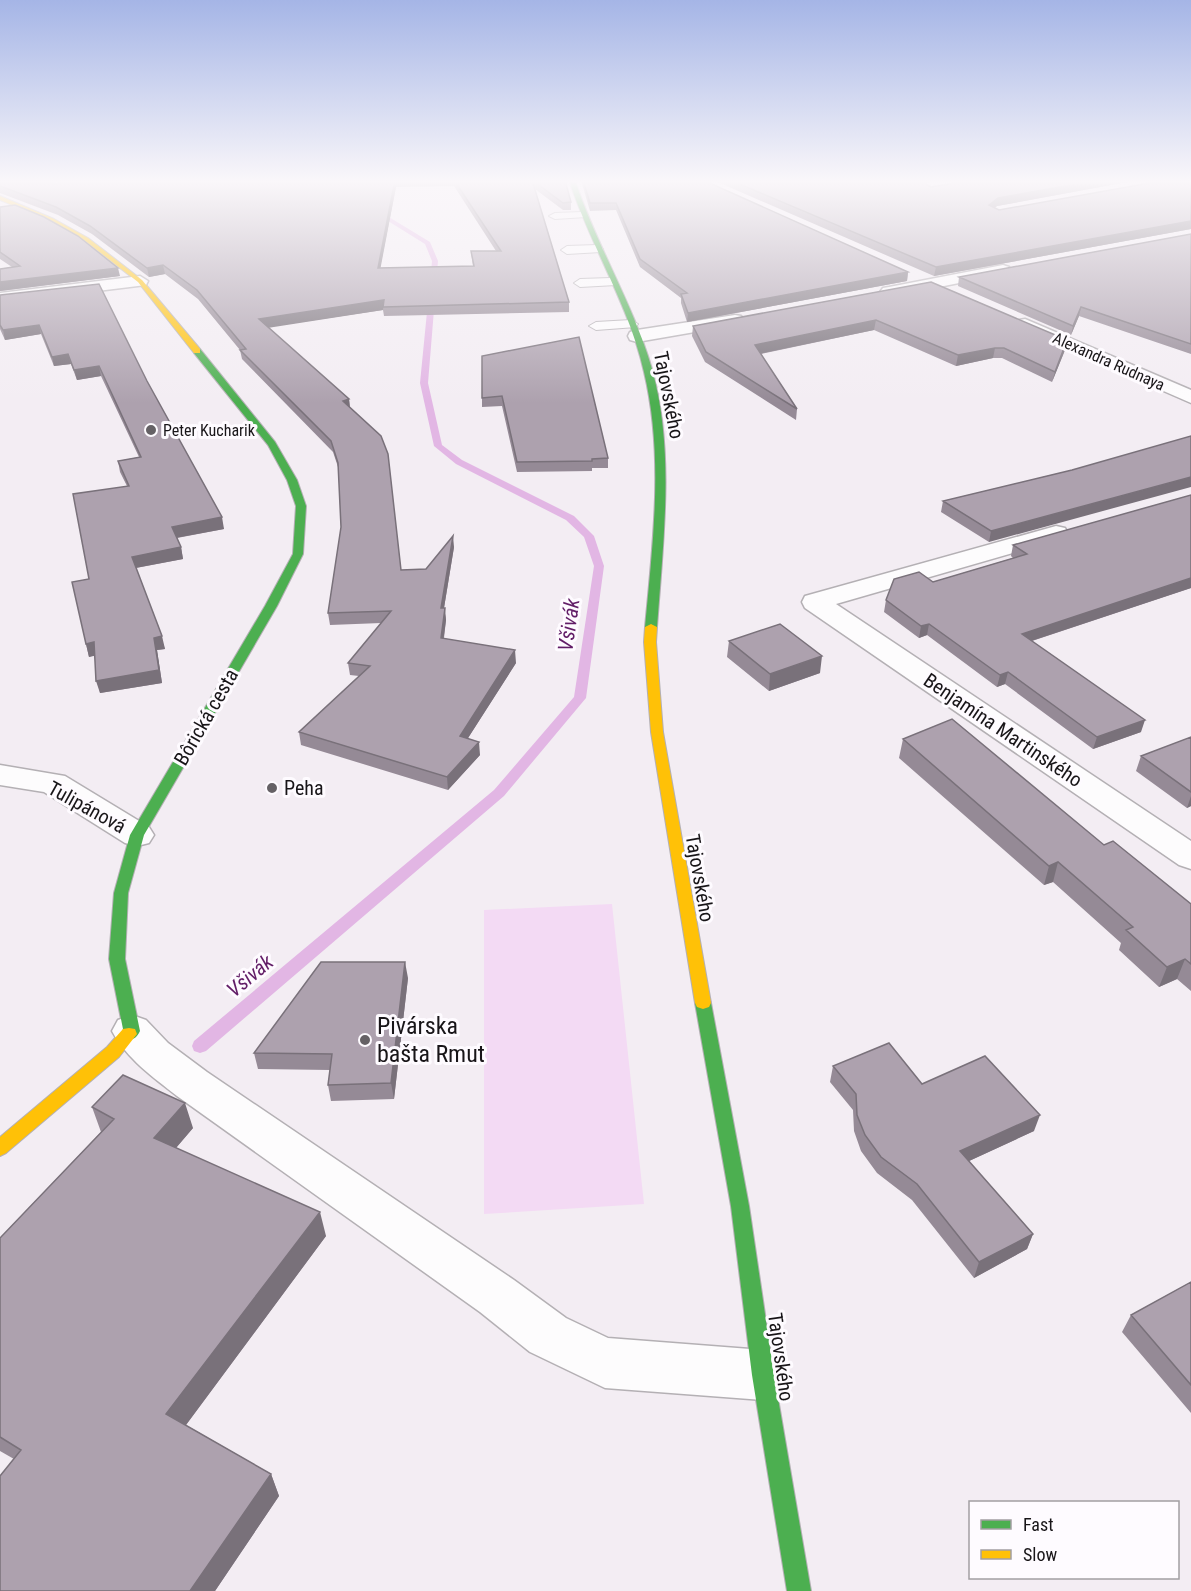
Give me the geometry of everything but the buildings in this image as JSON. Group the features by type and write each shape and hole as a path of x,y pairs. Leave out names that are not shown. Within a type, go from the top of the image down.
{"street":[{"name":"Bôrická cesta","path":"106,254 140,281 272,444 292,480 301,506 298,554 271,606 137,835 121,893 117,959 142,1042"},
{"name":"Tajovského","path":"599,254 634,330 649,377 658,424 662,482 650,642 657,732 676,858 740,1206 764,1375 799,1591"},
{"path":"877,294 1014,268"},
{"path":"902,270 958,295"},
{"path":"0,298 140,281"},
{"path":"634,330 751,317"},
{"name":"Alexandra Rudnaya","path":"1011,318 1191,398"},
{"name":"Benjamína Martinského","path":"1078,527 815,602 1191,857"},
{"name":"Tulipánová","path":"0,775 53,783 137,835"},
{"path":"0,1148 113,1052 142,1042 192,1084 478,1283 548,1335 606,1363 764,1375"}],"lane":[{"path":"580,283 612,282"},
{"path":"596,326 634,330"}],"shaded area":[{"path":"612,904 644,1204 484,1214 484,910"}],"waterway":[{"name":"Všivák","path":"200,1046 499,793 580,698 599,566 589,536 570,518 459,462 438,446 424,383 435,261 432,254"}],"traffic: fast":[{"path":"601,254 637,335 648,371 655,407 660,480 651,627"},
{"path":"129,1034 132,1031 117,959 121,893 137,835 271,606 298,554 301,506 292,480 272,444 197,351"},
{"path":"703,1003 740,1206 763,1375 799,1591"}],"traffic: slow":[{"path":"106,254 140,281 197,351"},
{"path":"651,627 650,642 657,732 703,1003"},
{"path":"0,1148 113,1052 129,1034"}],"place":[{"name":"Peter Kucharik","path":"151,430"},
{"name":"Peha","path":"272,788"},
{"name":"Pivárska bašta Rmut","path":"365,1040"}]}
